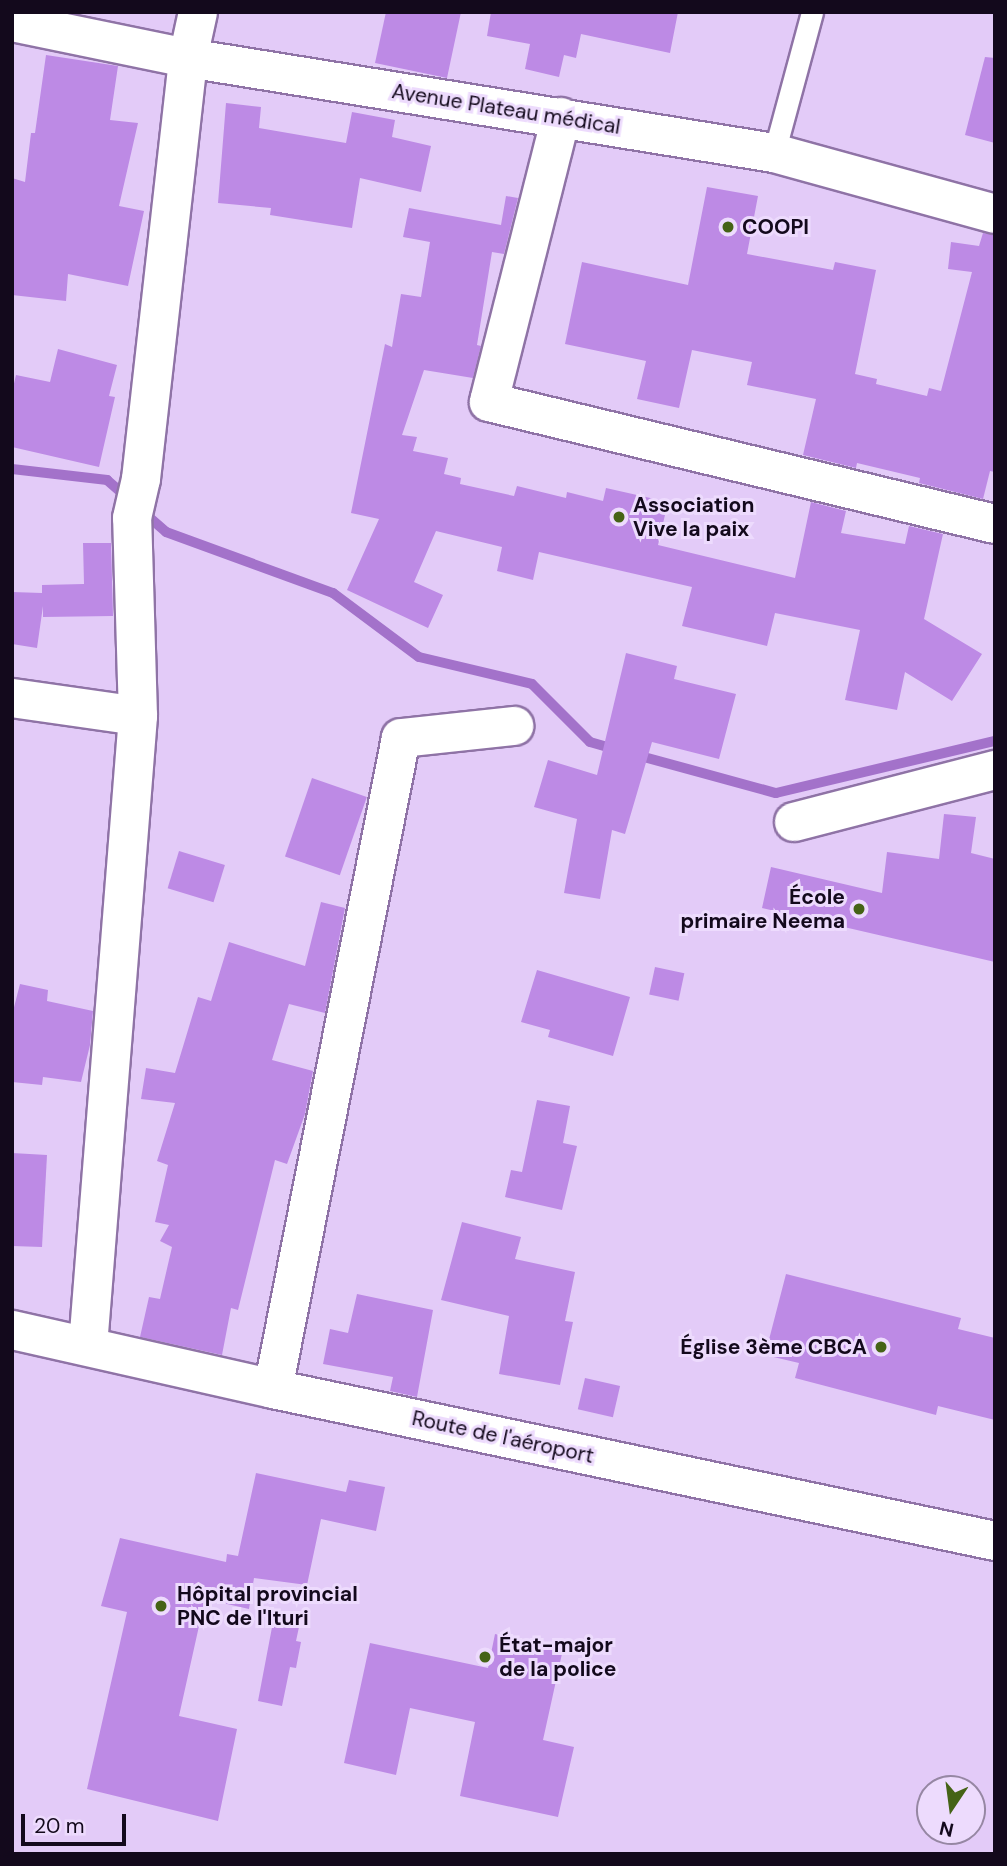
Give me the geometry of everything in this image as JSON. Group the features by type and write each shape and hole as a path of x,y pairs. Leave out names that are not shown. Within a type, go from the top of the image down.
{"street":[{"path":"88,1346 138,716 132,518 141,479 188,58 198,12"},
{"name":"Avenue Plateau médical","path":"12,22 188,58 774,153 995,214"},
{"path":"561,117 489,402 995,524"},
{"path":"12,698 138,716"},
{"path":"273,1389 401,738 514,726"},
{"path":"794,822 995,770"},
{"name":"Route de l'aéroport","path":"12,1329 273,1389 995,1541"}],"lane":[{"path":"774,153 812,12"}],"building":[{"path":"386,12 461,12 447,78 375,63"},
{"path":"491,12 678,12 670,53 581,34 576,58 564,55 559,77 525,69 530,44 487,36"},
{"path":"46,55 118,66 110,120 138,123 119,206 144,211 128,286 68,274 66,301 12,295 12,178 25,182"},
{"path":"985,57 995,58 995,143 965,135"},
{"path":"226,103 261,107 259,128 346,143 352,112 395,120 392,137 431,146 421,192 360,178 352,228 270,215 271,208 218,203"},
{"path":"707,187 758,196 747,254 833,270 835,262 876,270 855,374 877,379 876,384 927,396 929,388 941,391 972,272 948,269 951,242 979,246 983,233 995,235 995,472 990,471 983,499 919,483 920,478 857,463 856,468 803,455 816,399 747,385 752,362 692,350 679,408 637,399 646,361 565,344 582,262 688,285"},
{"path":"506,196 518,198 504,254 492,252 477,345 481,346 473,378 424,370 402,435 417,437 413,451 448,458 444,474 461,478 460,484 514,496 517,486 566,498 567,492 603,501 606,488 668,502 658,545 795,578 811,502 846,511 841,533 905,544 909,526 943,534 924,619 982,654 952,701 905,672 897,710 845,700 860,630 775,613 767,646 682,626 692,587 539,552 533,580 497,571 502,547 436,531 414,582 443,595 428,628 347,590 379,519 351,513 385,344 392,347 401,294 421,297 430,242 403,237 409,208 501,225"},
{"path":"58,349 117,365 109,396 115,397 99,467 12,447 12,392 16,375 50,382"},
{"path":"83,543 111,543 113,616 43,617 43,606 37,648 12,644 12,592 42,593 42,585 84,584"},
{"path":"626,653 677,666 674,679 736,694 719,759 652,742 625,834 612,830 600,899 564,893 577,819 534,807 548,760 597,775"},
{"path":"312,778 367,797 340,875 285,856"},
{"path":"944,814 976,817 971,853 995,859 995,962 762,908 771,867 882,893 887,852 939,859"},
{"path":"179,851 225,865 214,902 168,888"},
{"path":"321,902 345,908 325,1013 289,1004 272,1060 313,1071 305,1114 287,1164 275,1160 238,1310 231,1308 222,1355 140,1337 149,1297 160,1299 172,1247 160,1241 169,1225 155,1222 168,1165 157,1161 175,1103 141,1099 146,1068 175,1073 198,997 211,1001 229,942 305,966"},
{"path":"655,967 684,973 679,1001 649,994"},
{"path":"537,970 630,997 613,1056 548,1037 550,1030 521,1022"},
{"path":"20,984 48,990 47,1001 93,1011 90,1045 81,1082 43,1077 42,1085 12,1082 12,1015"},
{"path":"537,1100 570,1106 563,1143 577,1146 562,1210 505,1197 511,1170 522,1172"},
{"path":"12,1153 47,1155 42,1247 12,1246"},
{"path":"462,1222 521,1237 515,1259 575,1272 565,1321 573,1322 560,1385 499,1374 509,1316 441,1300"},
{"name":"Église 3ème CBCA","path":"786,1274 961,1318 958,1329 995,1338 995,1420 938,1406 936,1415 795,1378 799,1363 765,1355"},
{"path":"357,1294 433,1310 417,1397 390,1391 393,1377 323,1364 330,1329 348,1333"},
{"path":"585,1378 620,1386 613,1417 578,1409"},
{"path":"256,1473 346,1492 349,1480 385,1487 376,1531 321,1519 307,1585 254,1578 249,1609 205,1599 179,1716 237,1729 218,1821 87,1789 127,1612 101,1606 120,1538 226,1562 227,1554 238,1556"},
{"path":"273,1622 299,1627 296,1641 301,1642 296,1668 290,1667 282,1706 258,1701"},
{"path":"495,1634 563,1649 543,1740 574,1747 558,1817 460,1796 475,1722 410,1708 396,1775 344,1763 370,1643 488,1668"}],"waterway":[{"path":"12,469 107,480 128,498"},
{"path":"142,511 166,532 333,593 419,657 532,684 590,742 618,750"},
{"path":"633,754 776,793 995,741"}],"place":[{"name":"COOPI","path":"728,227"},
{"name":"Association Vive la paix","path":"619,517"},
{"name":"École primaire Neema","path":"859,909"},
{"name":"Église 3ème CBCA","path":"881,1347"},
{"name":"Hôpital provincial PNC de l'Ituri","path":"161,1606"},
{"name":"État-major de la police","path":"485,1657"}]}
